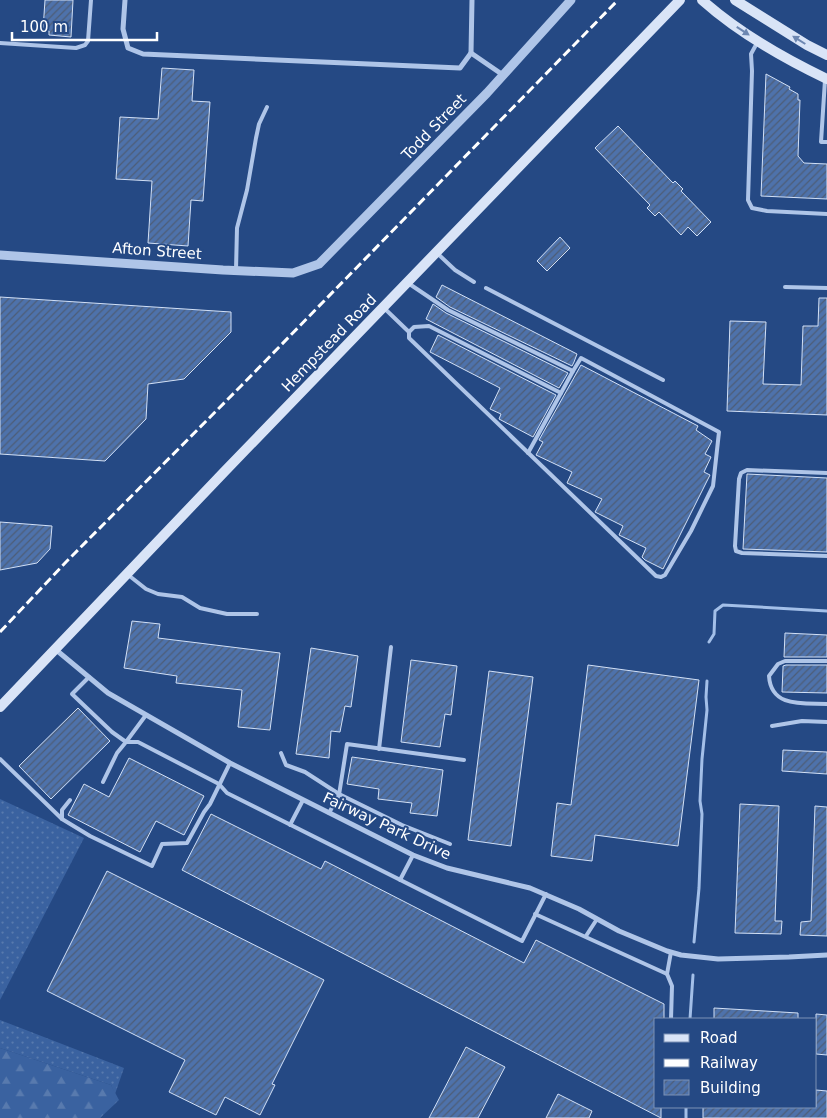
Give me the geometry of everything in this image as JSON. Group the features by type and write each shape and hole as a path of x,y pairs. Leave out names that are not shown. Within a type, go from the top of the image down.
{"main road":[{"name":"Hempstead Road","path":"0,707 680,0"},
{"path":"702,0 720,16 765,46 826,78"},
{"path":"735,0 807,45 827,55"}],"street":[{"path":"125,0 123,29 128,48 143,54 460,68 471,53 472,0"},
{"name":"Todd Street","path":"312,266 319,264 503,75 571,0"},
{"path":"471,53 503,75"},
{"name":"Afton Street","path":"0,255 293,273 312,266"},
{"name":"Fairway Park Drive","path":"55,649 108,692 146,715 230,763 413,855 446,868 530,888 579,908 619,931 681,955 718,959 827,955"}],"lane":[{"path":"0,43 82,47 88,41 91,0"},
{"path":"758,41 750,54 752,71 748,200 752,208 767,211 827,214"},
{"path":"826,78 821,142 827,142"},
{"path":"236,270 237,228 245,200 259,124 267,107"},
{"path":"437,253 455,270 474,282"},
{"path":"408,283 448,310 573,372"},
{"path":"785,287 827,288"},
{"path":"486,288 663,380"},
{"path":"384,308 410,332"},
{"path":"528,453 581,358 719,432 713,486 668,573 661,577 656,576 528,453 410,338 410,332 414,327 429,326 561,393"},
{"path":"827,473 747,470 741,473 739,478 735,546 736,551 742,553 827,556"},
{"path":"126,574 146,590 158,594 182,597 200,608 227,614 257,614"},
{"path":"378,749 391,647"},
{"path":"827,661 785,661 778,664 768,676 769,685 773,692 782,699 794,702 827,704"},
{"path":"89,677 72,694 112,732 126,742 138,742 219,784 227,793 522,941 546,894"},
{"path":"103,782 117,752 146,715"},
{"path":"772,726 802,722 827,722"},
{"path":"329,813 339,794 347,744 464,760"},
{"path":"281,753 286,766 305,772 339,794 402,825 450,844"},
{"path":"0,759 62,819 90,836 152,866 162,844 187,843 210,804 230,763"},
{"path":"62,819 62,810 70,800"},
{"path":"290,825 303,800"},
{"path":"400,880 413,855"},
{"path":"535,914 667,974"},
{"path":"586,936 597,919"},
{"path":"671,952 667,974 672,986 671,1018"}],"green space":[{"path":"0,799 84,838 0,1000"},
{"path":"0,1020 124,1068 115,1094 111,1085 0,1048"},
{"path":"0,1048 111,1085 119,1100 100,1118 0,1118"}],"building":[{"path":"45,0 73,0 71,37 49,35 49,31 43,30"},
{"path":"162,68 194,70 192,101 210,102 203,201 191,200 188,246 148,243 152,181 116,179 120,117 158,119"},
{"path":"766,74 790,87 789,89 798,94 798,100 800,100 798,156 804,163 827,164 827,199 761,196"},
{"path":"618,126 673,183 675,181 683,189 681,191 711,222 697,236 688,227 681,235 659,212 655,216 647,208 650,205 595,148"},
{"path":"560,237 570,248 547,271 537,261"},
{"path":"442,285 577,354 572,366 450,307 436,297"},
{"path":"0,297 231,312 231,332 184,379 148,384 146,419 105,461 0,454"},
{"path":"819,298 827,298 827,415 727,411 730,321 766,322 763,384 801,385 803,326 818,326"},
{"path":"433,304 446,313 568,373 559,388 426,319"},
{"path":"438,335 556,395 533,437 499,419 501,414 490,409 500,388 430,352"},
{"path":"581,365 698,426 696,430 712,441 705,454 711,457 704,472 710,475 663,569 642,557 646,548 619,535 623,526 595,512 602,499 567,483 572,472 536,455 543,442 539,440"},
{"path":"747,474 827,478 827,552 743,549"},
{"path":"0,522 52,526 50,549 37,563 0,570"},
{"path":"132,621 160,624 158,638 280,653 270,730 238,727 242,690 176,683 177,676 124,668"},
{"path":"785,633 827,635 827,657 784,657"},
{"path":"311,648 358,656 351,707 345,706 340,732 331,731 329,758 296,754"},
{"path":"411,660 457,666 451,715 445,714 440,747 401,742"},
{"path":"588,665 699,680 678,846 595,835 592,861 551,856 557,803 571,805"},
{"path":"827,665 827,693 782,692 783,666"},
{"path":"489,671 533,677 511,846 468,840"},
{"path":"78,708 110,741 51,799 19,766"},
{"path":"783,750 827,752 827,774 782,771"},
{"path":"352,757 443,770 437,816 410,813 412,803 378,799 379,789 347,784"},
{"path":"129,758 204,796 184,835 156,821 140,852 68,815 84,784 109,797"},
{"path":"740,804 779,806 775,921 782,921 781,934 735,933"},
{"path":"815,806 827,807 827,936 800,935 801,922 811,921"},
{"path":"211,814 321,869 325,861 524,963 536,940 664,1004 664,1018 654,1018 654,1108 661,1108 661,1118 182,870"},
{"path":"107,871 324,980 272,1084 275,1085 260,1115 225,1097 216,1115 169,1092 185,1060 47,991"},
{"path":"714,1008 798,1013 798,1018 714,1018"},
{"path":"816,1014 827,1015 827,1055 817,1054"},
{"path":"466,1047 505,1067 478,1118 429,1118"},
{"path":"817,1090 827,1091 827,1118 703,1118 703,1108 817,1108"},
{"path":"558,1094 592,1111 589,1118 546,1118"}],"waterway":[{"path":"709,642 714,634 715,611 723,605 827,611"},
{"path":"694,942 699,888 702,814 700,801 707,710 707,681"},
{"path":"690,1018 693,975"},
{"path":"686,1108 686,1118"}],"railway":[{"path":"0,632 66,562 241,386 618,0"}]}
